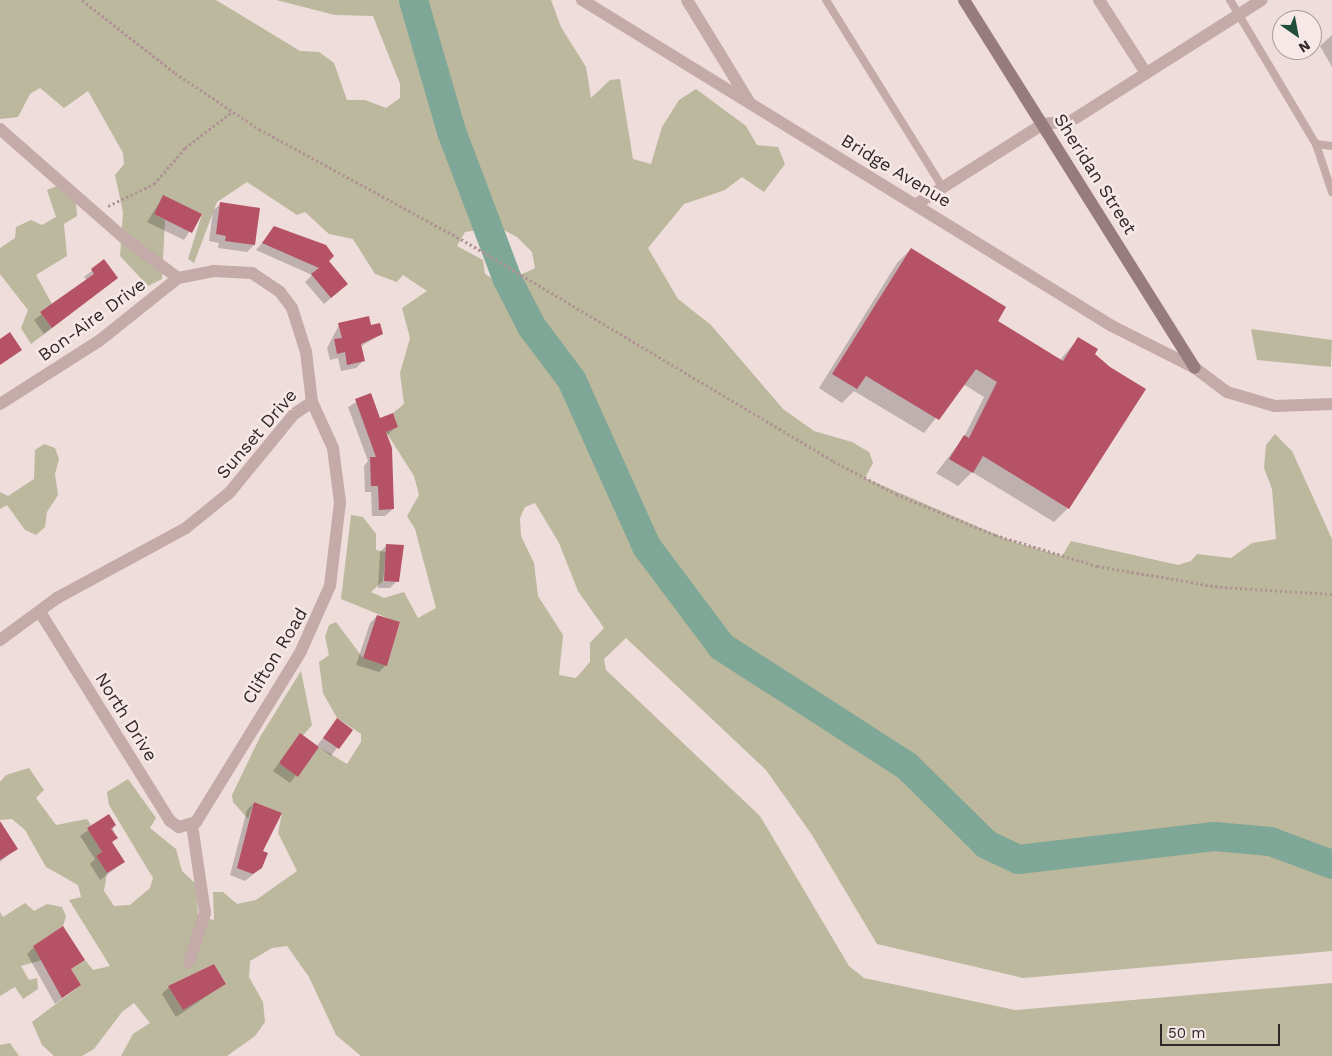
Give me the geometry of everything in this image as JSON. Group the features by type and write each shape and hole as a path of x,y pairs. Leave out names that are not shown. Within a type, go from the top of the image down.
{"street":[{"name":"Bridge Avenue","path":"582,0 918,203 1112,326 1195,368 1207,380 1242,398 1298,408 1332,404"},
{"path":"687,0 749,102"},
{"name":"Sheridan Street","path":"964,0 1195,368"},
{"path":"1099,0 1146,73"},
{"path":"918,203 1043,124 1071,121 1262,0"},
{"path":"0,129 98,214 178,278"},
{"name":"Sunset Drive","path":"0,640 106,569 186,528 229,493 294,414 312,402 306,352 292,308 280,292 252,273 211,271 178,278"},
{"name":"Bon-Aire Drive","path":"0,404 98,341 178,278"},
{"name":"Clifton Road","path":"192,825 211,805 254,723 301,651 330,586 340,501 333,448 312,402"},
{"name":"North Drive","path":"40,612 170,821 179,827 192,825"},
{"path":"189,962 205,913 192,825"}],"lane":[{"path":"826,0 943,188"},
{"path":"1230,0 1316,144 1332,192"},
{"path":"1316,144 1332,146"}],"path":[{"path":"82,0 232,112 325,167 461,239 833,461 978,529 1062,556 1149,577 1238,589 1332,594"},
{"path":"98,214 120,197 154,184 185,148 232,112"}],"shaded area":[{"path":"0,0 216,0 300,51 319,52 334,63 347,100 365,100 386,108 400,98 400,84 373,16 335,15 276,0 551,0 561,27 586,67 591,98 610,80 620,79 633,159 651,164 662,127 679,100 696,89 746,126 757,145 778,147 785,164 764,192 742,177 725,190 684,204 648,248 678,299 711,325 783,409 814,431 852,442 869,452 873,463 865,478 1011,541 1062,556 1071,541 1178,565 1191,561 1197,554 1231,558 1252,543 1276,539 1272,489 1264,468 1266,445 1275,434 1292,451 1332,539 1332,951 1023,978 877,944 812,835 766,770 626,638 604,659 606,670 760,816 849,966 864,978 1015,1010 1332,983 1332,1056 361,1056 336,1035 309,977 287,946 272,948 250,961 249,977 263,1002 265,1022 255,1036 227,1056 121,1056 133,1034 150,1023 134,1003 122,1012 94,1049 82,1056 54,1056 42,1045 32,1022 81,985 71,969 85,960 93,970 110,966 69,900 81,897 78,885 46,867 25,830 12,819 0,820 0,782 6,775 29,768 44,790 36,798 56,825 87,819 91,825 87,828 102,852 96,856 107,873 104,891 114,906 130,905 150,888 153,878 109,805 107,792 128,779 156,818 150,828 176,849 182,871 196,884 198,916 214,920 213,892 223,892 237,904 256,900 297,871 278,833 282,813 254,802 248,819 233,802 232,795 260,737 301,671 312,725 279,763 298,777 319,747 347,764 361,742 361,734 337,718 323,693 319,662 329,655 325,637 329,625 336,622 363,658 387,665 400,623 341,599 351,515 363,517 376,534 376,550 386,552 383,581 371,592 384,598 404,592 418,618 436,608 415,529 407,516 419,495 414,476 386,432 398,427 393,413 404,404 400,373 410,338 402,308 427,291 403,275 397,282 375,274 353,239 329,234 305,212 297,215 247,182 217,202 194,263 188,259 202,214 163,196 154,214 165,220 162,279 148,286 120,256 123,212 115,175 124,164 123,153 88,91 64,108 40,88 30,94 18,117 0,119","holes":["498,227 517,237 532,252 535,268 501,284 485,274 483,260 457,246 465,232","535,503 559,543 578,591 604,628 590,643 590,662 576,678 559,675 563,635 538,596 534,563 521,536 520,518 525,507","214,964 226,984 183,1010 168,986"]},
{"path":"57,186 76,202 77,216 64,224 67,256 36,275 52,304 40,312 52,328 31,344 21,328 28,310 0,274 0,248 15,238 16,227 31,220 42,225 56,217 47,190"},
{"path":"1251,329 1332,340 1331,367 1257,360"},
{"path":"44,444 55,448 59,459 55,474 58,495 47,512 45,527 36,535 25,530 7,505 0,509 0,492 8,496 34,479 35,450"},
{"path":"25,903 34,911 47,904 62,907 66,916 63,926 33,946 42,960 21,966 29,980 37,978 38,989 23,999 15,987 0,996 0,912 3,917"},
{"path":"10,1043 19,1056 0,1056 0,1045"}],"building":[{"path":"163,195 202,214 192,233 154,214"},
{"path":"220,202 260,208 255,245 225,241 226,236 216,234"},
{"path":"274,226 326,245 334,256 329,261 348,284 331,298 311,274 319,268 262,243"},
{"path":"911,248 1006,307 998,321 1063,361 1078,337 1098,349 1095,354 1110,367 1146,389 1069,509 983,456 973,473 949,459 964,435 969,438 997,382 976,369 939,420 866,376 857,389 832,374"},
{"path":"104,259 118,278 52,328 40,312 94,274 91,269"},
{"path":"369,316 371,325 380,323 383,334 361,344 365,361 347,365 345,352 337,354 334,339 342,338 338,323"},
{"path":"10,332 22,350 0,365 0,339"},
{"path":"371,393 380,418 393,413 398,427 386,432 392,448 394,509 379,510 378,486 371,486 370,457 376,457 355,399"},
{"path":"386,544 404,545 399,582 384,581"},
{"path":"377,615 400,622 387,666 363,658"},
{"path":"337,718 353,730 339,749 323,738"},
{"path":"300,733 319,747 298,777 279,763"},
{"path":"254,802 282,813 263,851 268,853 262,868 253,874 237,868"},
{"path":"109,814 116,825 111,829 118,838 112,842 125,862 107,873 96,856 102,852 87,828"},
{"path":"0,821 18,849 0,860"},
{"path":"63,926 85,960 71,969 81,985 62,998 33,946"},
{"path":"214,964 226,984 183,1010 168,986"}],"waterway":[{"path":"413,0 451,131 507,279 531,326 571,379 646,546 721,646 907,766 986,844 1018,859 1214,836 1270,841 1332,864"}]}
